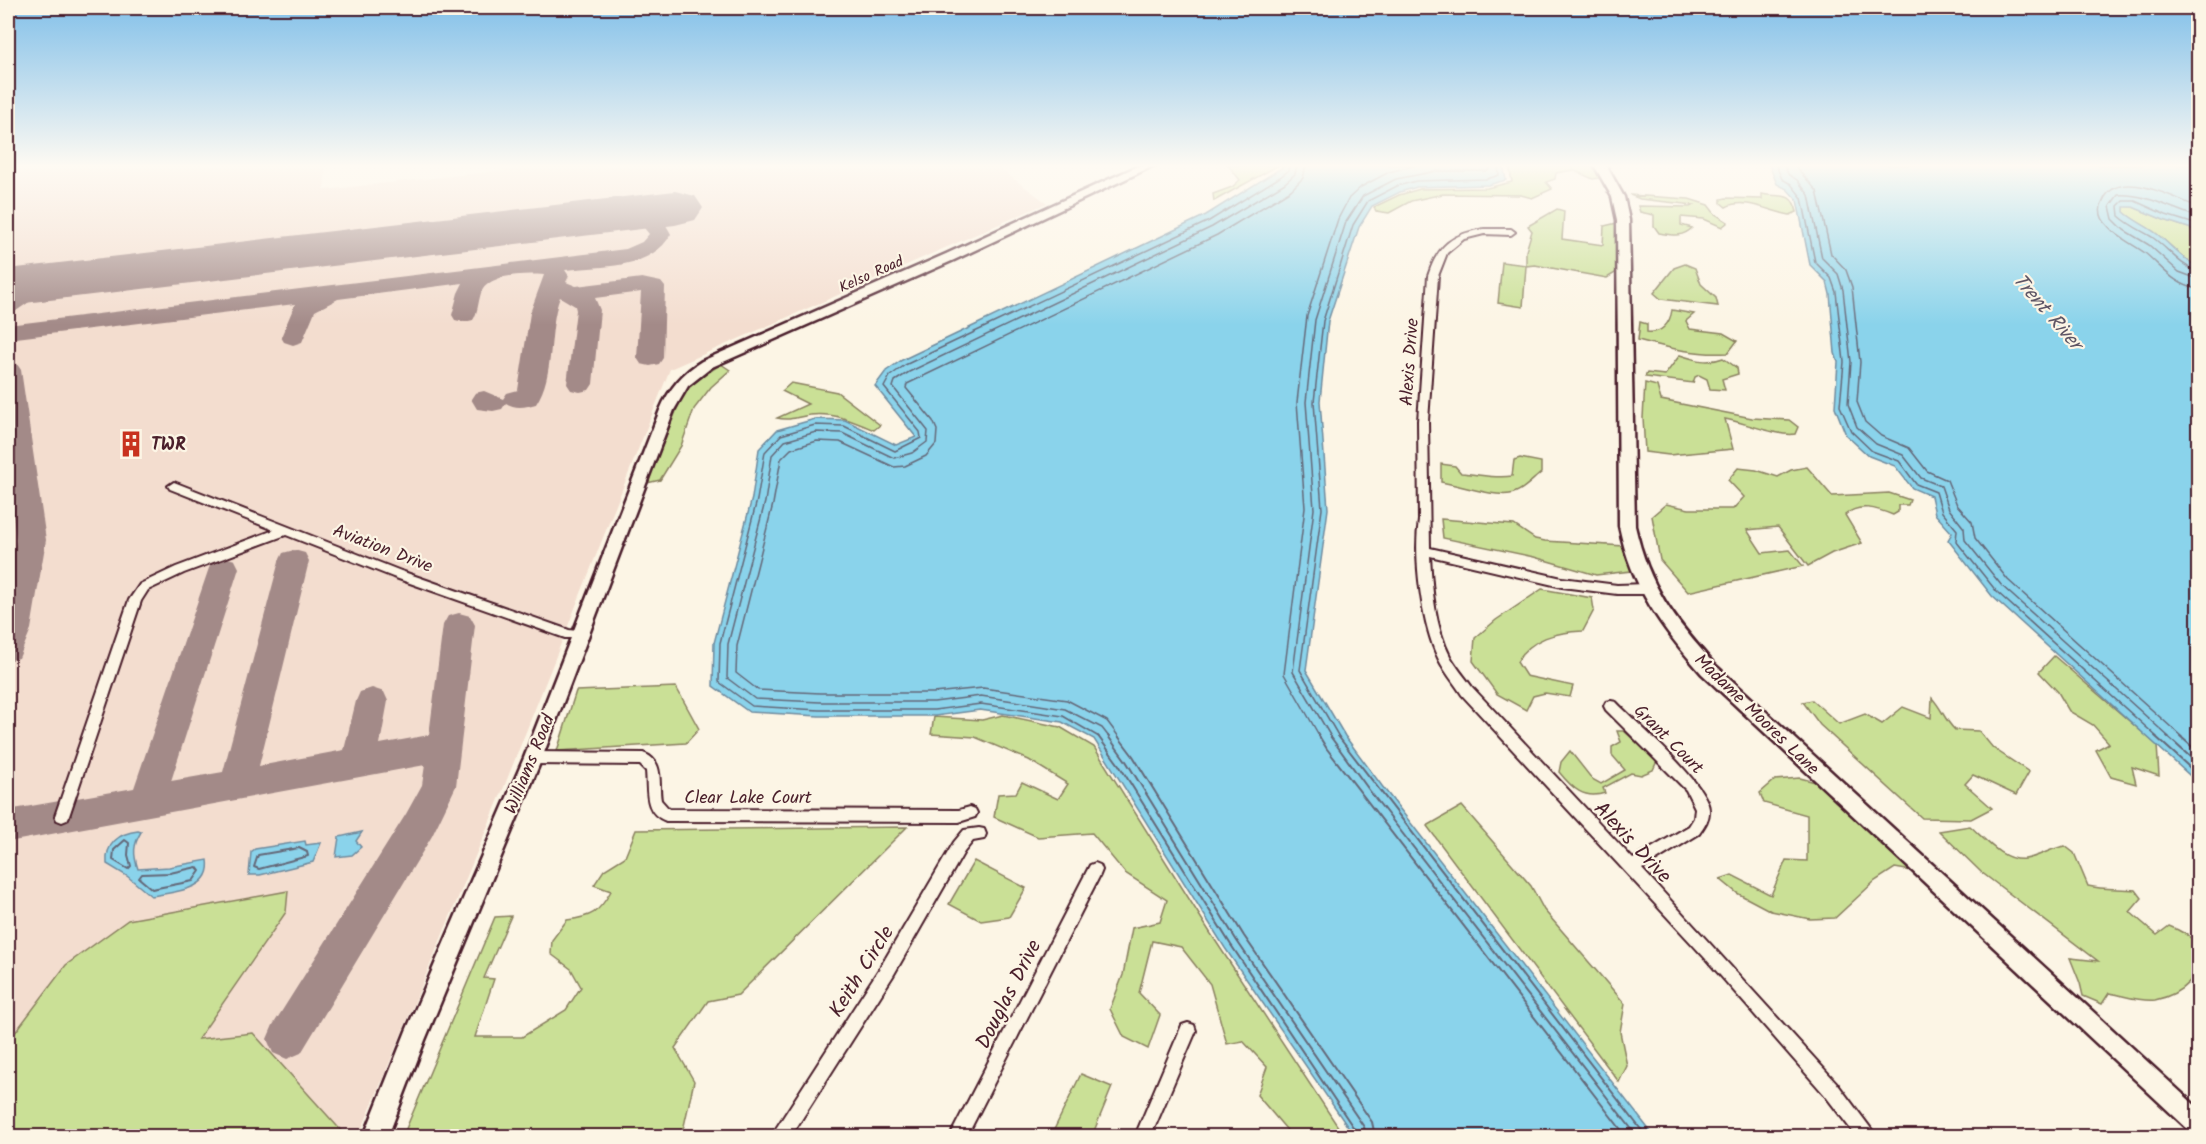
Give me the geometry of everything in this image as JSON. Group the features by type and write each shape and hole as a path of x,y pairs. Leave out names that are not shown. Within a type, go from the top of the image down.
{"street":[{"name":"Kelso Road","path":"676,390 688,376 707,364 1034,218"},
{"name":"Madame Moores Lane","path":"1623,218 1624,504 1630,548 1647,589 1658,608 1708,669 2199,1123"},
{"name":"Alexis Drive","path":"1511,232 1480,232 1466,236 1445,248 1436,260 1423,420 1425,520 1423,532 1426,584 1432,628 1445,659 1455,675 1495,723 1631,868 1830,1088 1866,1137"},
{"name":"Williams Road","path":"376,1137 426,1010 533,758 676,390"},
{"name":"Aviation Drive","path":"174,486 408,578 569,635 580,635"},
{"path":"62,816 135,600 144,587 180,570 287,530"},
{"path":"1425,551 1476,560 1577,587 1604,590 1647,589"},
{"name":"Grant Court","path":"1611,706 1691,786 1701,800 1699,824 1694,830 1631,868"},
{"name":"Clear Lake Court","path":"533,758 643,759 651,763 654,771 652,799 656,809 666,815 959,816 970,813"},
{"name":"Keith Circle","path":"781,1137 887,971 959,848 969,835 979,834"},
{"name":"Douglas Drive","path":"958,1137 1095,870"},
{"path":"1143,1137 1188,1031"}],"shaded area":[{"path":"8,218 1012,218 670,369 504,787 359,1136 8,1136"}],"green space":[{"path":"1541,218 1563,218 1562,239 1603,245 1604,226 1617,223 1620,270 1607,278 1535,265 1526,266 1523,307 1498,303 1502,262 1526,265 1526,251 1532,231 1528,226"},
{"path":"1654,218 1681,218 1681,225 1692,228 1677,235 1659,233 1654,226"},
{"path":"1697,218 1722,218 1728,222 1722,227"},
{"path":"2133,218 2160,218 2198,231 2198,267 2182,256 2157,234"},
{"path":"1685,264 1695,268 1701,284 1716,298 1718,306 1661,299 1654,293 1674,268"},
{"path":"1672,310 1694,314 1686,321 1690,329 1723,333 1737,341 1728,353 1705,353 1638,340 1640,322 1647,324 1647,332 1661,330 1667,324"},
{"path":"1680,355 1707,361 1723,358 1737,368 1738,374 1722,379 1725,390 1710,389 1707,379 1699,375 1695,377 1693,383 1645,377 1647,373 1665,375"},
{"path":"721,364 730,370 711,387 694,409 681,446 660,480 647,483 685,389"},
{"path":"791,383 837,392 880,425 874,430 835,416 818,414 790,419 777,418 808,404 782,391"},
{"path":"1645,383 1657,386 1661,400 1752,418 1789,420 1798,427 1795,434 1789,434 1725,419 1733,449 1669,455 1645,452 1643,418"},
{"path":"1520,458 1541,462 1541,473 1514,493 1495,494 1441,482 1441,464 1455,466 1461,473 1506,477 1512,476 1514,460"},
{"path":"1807,467 1832,496 1889,493 1910,500 1908,505 1898,505 1898,512 1893,515 1869,508 1850,511 1845,515 1862,543 1832,553 1808,566 1778,527 1747,530 1762,553 1790,550 1803,566 1688,592 1660,560 1652,516 1666,504 1689,509 1733,509 1744,497 1728,480 1738,468 1756,470 1778,477 1791,470"},
{"path":"1441,519 1514,525 1535,539 1545,541 1624,546 1631,571 1596,575 1534,557 1443,538"},
{"path":"1542,589 1592,598 1594,610 1583,631 1545,638 1529,647 1517,662 1526,676 1573,686 1570,697 1545,693 1533,696 1526,710 1497,694 1473,661 1475,638 1496,620"},
{"path":"2054,656 2157,745 2159,776 2132,767 2136,784 2111,777 2096,750 2109,743 2093,725 2069,711 2058,692 2039,672"},
{"path":"676,687 699,729 686,743 557,751 576,691"},
{"path":"1932,698 1955,730 1979,731 1993,748 2029,772 2016,795 1973,775 1965,784 1992,808 1971,819 1922,818 1820,725 1803,702 1812,700 1839,724 1865,714 1882,724 1903,707 1931,718"},
{"path":"1003,715 1060,727 1094,747 1211,934 1344,1136 1292,1136 1257,1095 1267,1067 1243,1041 1227,1044 1210,984 1181,947 1152,941 1139,993 1160,1015 1148,1049 1124,1037 1110,1009 1123,975 1132,928 1160,922 1167,900 1125,873 1092,833 1038,837 994,817 998,794 1016,793 1022,782 1058,799 1068,784 1029,760 975,737 931,734 934,717 982,720"},
{"path":"1617,731 1624,731 1657,761 1653,770 1641,775 1631,773 1603,788 1605,793 1598,795 1585,794 1574,788 1559,772 1561,762 1570,751 1592,779 1601,784 1625,770 1612,755 1612,747 1621,742"},
{"path":"1800,778 1823,784 1918,872 1895,868 1875,881 1835,918 1810,919 1771,911 1737,893 1720,879 1732,875 1771,895 1786,860 1807,861 1807,815 1764,803 1760,793 1775,780"},
{"path":"1462,806 1531,886 1544,910 1625,1004 1620,1032 1627,1066 1619,1082 1427,826"},
{"path":"1970,826 2002,853 2017,859 2030,858 2065,846 2074,853 2088,886 2136,890 2142,898 2130,912 2157,935 2169,926 2186,934 2197,944 2199,957 2195,975 2173,994 2155,1000 2109,993 2102,1004 2083,996 2070,958 2098,961 1981,872 1939,831"},
{"path":"907,827 738,995 708,1001 675,1048 694,1081 684,1126 678,1136 403,1136 495,917 511,916 484,978 494,979 475,1037 522,1037 566,1010 581,987 571,969 551,954 552,940 567,920 594,913 602,904 611,891 594,885 604,870 625,857 636,830"},
{"path":"974,861 1026,888 1009,917 981,921 949,904"},
{"path":"288,891 286,912 198,1039 253,1033 346,1136 8,1136 8,1042 66,965 128,920"},
{"path":"1081,1074 1112,1087 1092,1136 1051,1136"}],"water":[{"path":"1199,218 1364,218 1359,227 1328,321 1320,401 1328,509 1306,670 1345,736 1382,786 1654,1136 1354,1136 1225,948 1094,739 1062,722 980,710 935,716 819,716 749,712 713,686 714,643 752,498 759,449 777,430 815,419 845,420 896,445 916,437 875,386 886,371 902,360"},
{"name":"Trent River","path":"1801,218 2133,218 2157,234 2198,267 2198,783 1992,596 1948,540 1952,533 1935,514 1931,496 1912,488 1895,466 1869,456 1846,435 1835,407 1838,362 1835,353 1830,294 1827,282 1810,265"},
{"path":"2160,218 2198,218 2198,231"},
{"path":"141,832 136,841 135,859 138,869 169,867 208,860 208,870 204,878 189,888 151,896 127,876 107,864 111,845 119,837"},
{"path":"362,832 356,841 361,847 352,855 336,857 339,837"},
{"path":"305,841 306,845 321,843 313,862 260,875 249,875 251,852 255,849"}],"taxiway":[{"path":"534,267 626,256 646,249 660,234 648,218"},
{"path":"8,332 534,267"},
{"path":"516,399 527,398 531,391 542,313 557,276 551,269 534,267"},
{"path":"464,315 472,287 481,278 497,272"},
{"path":"8,306 30,291 70,280"},
{"path":"572,294 642,285 653,287 650,358"},
{"path":"560,287 586,303 588,310 580,384"},
{"path":"293,337 305,307 329,294"},
{"path":"8,370 31,540 15,629 8,649"},
{"path":"484,399 486,403 493,403"},
{"path":"237,784 294,561"},
{"path":"147,801 224,568"},
{"path":"444,747 459,625"},
{"path":"359,762 372,701"},
{"path":"147,801 444,747"},
{"path":"287,1039 419,825 439,786 444,747"},
{"path":"8,826 147,801"}],"runway":[{"path":"8,287 587,218"}],"place":[{"name":"TWR","path":"131,444"}]}
